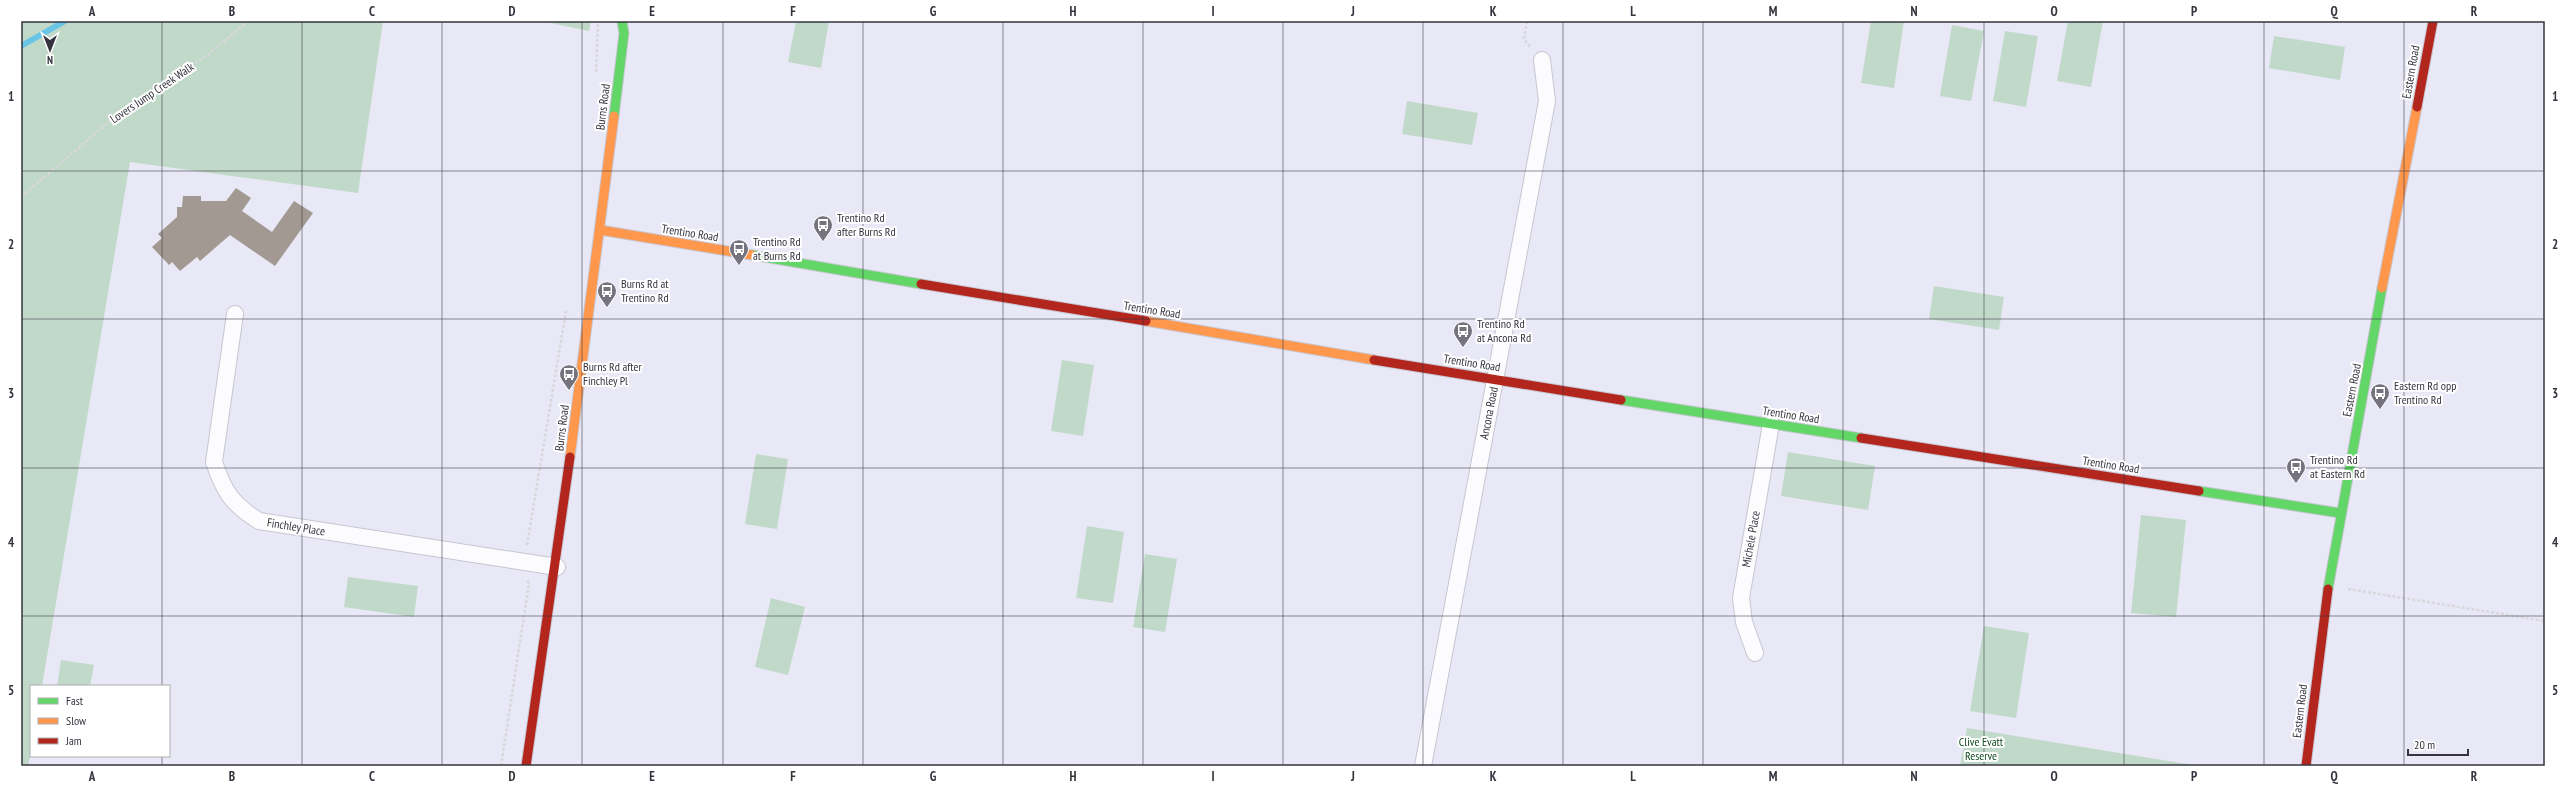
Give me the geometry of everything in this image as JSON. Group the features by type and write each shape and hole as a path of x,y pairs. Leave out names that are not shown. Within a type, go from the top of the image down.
{"street":[{"name":"Burns Road","path":"526,766 556,567 600,230 624,33 622,21"},
{"name":"Eastern Road","path":"2306,765 2328,586 2340,513 2433,21"},
{"name":"Ancona Road","path":"1423,766 1547,101 1542,60"},
{"name":"Trentino Road","path":"600,230 1771,424 2340,513"},
{"name":"Finchley Place","path":"235,314 214,462 229,498 242,510 259,521 556,567"},
{"name":"Michele Place","path":"1755,653 1744,622 1741,598 1771,424"}],"path":[{"name":"Lovers Jump Creek Walk","path":"21,197 123,110 209,54 248,21"},
{"path":"596,75 598,21"},
{"path":"1528,21 1524,39 1542,60"},
{"path":"501,766 529,583 521,574 522,561 526,553 566,310"},
{"path":"2328,586 2545,621"}],"green space":[{"path":"21,21 383,21 358,193 130,162 42,685 30,685 30,756 28,766 21,766"},
{"path":"541,21 591,21 589,31"},
{"path":"796,21 829,21 821,68 788,62"},
{"path":"1871,21 1904,21 1894,88 1861,83"},
{"path":"2068,21 2103,21 2091,87 2057,81"},
{"path":"1952,25 1984,31 1971,101 1940,96"},
{"path":"2005,31 2038,36 2026,107 1993,101"},
{"path":"2274,36 2345,47 2340,80 2269,68"},
{"path":"1407,101 1478,113 1472,145 1402,134"},
{"path":"1934,286 2004,297 1999,330 1929,319"},
{"path":"1062,360 1094,365 1083,436 1051,431"},
{"path":"1788,452 1875,466 1868,510 1781,496"},
{"path":"756,454 788,459 777,529 745,524"},
{"path":"2141,515 2186,520 2176,617 2131,613"},
{"path":"1087,526 1124,532 1113,603 1076,598"},
{"path":"1145,554 1177,559 1165,632 1133,627"},
{"path":"348,577 418,586 414,617 344,607"},
{"path":"771,598 805,607 788,675 755,667"},
{"path":"1984,626 2029,633 2016,718 1970,711"},
{"path":"61,660 94,665 90,685 57,685"},
{"name":"Clive Evatt Reserve","path":"1967,728 2199,766 1960,766"}],"building":[{"path":"236,188 251,198 242,211 272,232 294,201 313,213 275,266 230,235 200,261 197,257 180,271 172,262 169,265 152,247 162,238 158,234 177,217 177,207 182,207 183,196 201,196 201,201 226,201"}],"waterway":[{"path":"21,46 65,21"}],"traffic: fast":[{"path":"614,116 624,33 622,21"},
{"path":"752,255 921,284"},
{"path":"2328,589 2382,288"},
{"path":"1621,400 1861,438"},
{"path":"2199,491 2340,513"}],"traffic: slow":[{"path":"2382,288 2417,107"},
{"path":"570,457 614,116"},
{"path":"600,230 752,255"},
{"path":"1146,321 1374,360"}],"traffic: jam":[{"path":"2417,107 2433,21"},
{"path":"921,284 1146,321"},
{"path":"1374,360 1621,400"},
{"path":"1861,438 2199,491"},
{"path":"526,766 570,457"},
{"path":"2306,766 2328,589"}],"place":[{"name":"Trentino Rd after Burns Rd","path":"823,242"},
{"name":"Trentino Rd at Burns Rd","path":"739,266"},
{"name":"Burns Rd at Trentino Rd","path":"607,308"},
{"name":"Trentino Rd at Ancona Rd","path":"1463,348"},
{"name":"Burns Rd after Finchley Pl","path":"569,391"},
{"name":"Eastern Rd opp Trentino Rd","path":"2380,410"},
{"name":"Trentino Rd at Eastern Rd","path":"2296,484"}]}
